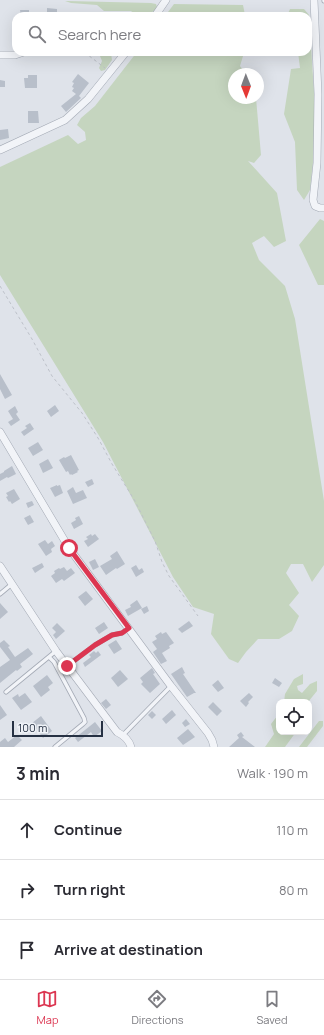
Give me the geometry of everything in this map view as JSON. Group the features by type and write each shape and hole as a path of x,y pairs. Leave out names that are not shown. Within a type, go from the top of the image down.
{"street":[{"path":"158,12 166,0"},
{"path":"314,0 321,94 317,164 313,200 315,206 324,208"},
{"path":"0,55 12,55"},
{"path":"0,150 64,120 88,99 123,56"},
{"path":"0,432 69,548 171,686 208,733 214,747"},
{"path":"0,566 56,651 117,732 123,735 131,747"}],"lane":[{"path":"0,594 12,584"},
{"path":"67,666 95,645 112,635 122,633 129,628"},
{"path":"6,692 56,651"},
{"path":"49,657 54,662 85,722 55,747"},
{"path":"123,735 171,686"}],"path":[{"path":"89,56 110,72"},
{"path":"0,286 52,376 82,413 98,438 135,501 155,541 162,562 198,616"}],"green space":[{"path":"65,1 151,3 156,4 157,7 152,12 104,11 97,5 71,3"},
{"path":"174,4 243,5 244,12 168,12"},
{"path":"290,9 304,9 306,12 289,12"},
{"path":"100,56 111,56 112,60 105,70 101,71 99,68 102,61"},
{"path":"134,56 243,56 240,66 242,68 228,68 228,104 257,104 261,155 254,163 248,161 277,193 286,241 274,247 264,236 252,243 259,260 285,286 295,319 324,501 324,565 312,582 303,564 291,564 286,573 299,593 289,605 299,616 292,631 279,639 258,639 238,663 229,659 211,634 214,614 193,607 173,577 103,442 0,275 0,167 68,135 78,144 86,140 85,132 77,125 81,118 95,106"},
{"path":"298,56 312,56 314,92 314,153 310,190 304,200 297,190 295,142 284,114 291,69 300,68"},
{"path":"320,219 324,221 324,285 318,285 299,245"},
{"path":"303,674 303,684 297,686 298,690 302,693 310,684 317,681 317,691 310,699 284,699 285,694 294,679"},
{"path":"276,718 276,735 294,735 285,747 265,747 274,734 271,724"},
{"path":"319,721 323,721 323,726 307,747 299,747 308,735 312,735 312,730"}],"building":[{"path":"47,8 57,9 57,12 47,12"},
{"path":"20,10 29,10 29,12 20,12"},
{"path":"78,74 89,83 79,96 81,98 66,112 61,106 76,94 72,91 74,88 72,87 74,83 72,82"},
{"path":"28,75 37,75 37,88 25,88 24,78 28,78"},
{"path":"0,80 5,81 5,87 0,87"},
{"path":"28,111 38,111 39,123 28,123"},
{"path":"8,129 9,138 0,140 0,130"},
{"path":"0,374 12,395 5,399 0,389"},
{"path":"55,405 59,411 51,417 47,411"},
{"path":"15,406 18,412 16,414 20,420 11,426 8,422 13,419 8,411"},
{"path":"30,423 34,429 24,436 21,432 27,428 25,426"},
{"path":"38,442 43,450 33,456 28,448"},
{"path":"71,455 79,470 77,471 78,472 70,475 68,471 66,472 59,460"},
{"path":"48,459 53,468 43,473 39,464"},
{"path":"12,466 16,474 0,481 0,474"},
{"path":"92,479 94,484 88,487 85,482"},
{"path":"60,485 63,493 55,497 50,488"},
{"path":"73,487 76,493 83,490 87,498 73,504 67,491"},
{"path":"14,489 20,499 12,504 6,497 8,496 6,493"},
{"path":"32,501 34,505 28,508 26,503"},
{"path":"30,515 34,522 28,525 24,518"},
{"path":"79,516 83,524 74,529 71,523"},
{"path":"91,534 92,536 95,534 99,539 88,547 84,541 88,539 86,537"},
{"path":"45,540 48,544 52,541 55,546 51,549 52,552 46,556 38,544"},
{"path":"117,551 125,564 106,575 100,566 112,559 110,556"},
{"path":"95,559 99,567 93,570 89,562"},
{"path":"42,563 44,567 35,573 32,568"},
{"path":"136,565 139,570 142,568 144,572 136,577 131,568"},
{"path":"64,567 67,571 71,568 75,573 64,581 62,579 56,583 51,576 55,573 54,571"},
{"path":"86,591 93,599 85,606 78,597"},
{"path":"137,600 142,608 128,616 125,610 131,607 130,605"},
{"path":"0,603 8,612 0,619"},
{"path":"147,606 149,611 144,614 141,609"},
{"path":"189,621 193,626 182,633 178,629"},
{"path":"104,622 108,628 99,634 95,628"},
{"path":"57,623 65,631 56,639 53,635 56,632 52,628"},
{"path":"161,632 162,634 166,632 174,643 169,646 170,648 162,653 167,661 161,664 153,652 157,649 152,642 157,639 155,636"},
{"path":"4,640 10,646 8,647 15,657 28,648 33,654 20,664 22,667 0,683 0,667 10,660 0,647 0,643"},
{"path":"116,640 122,649 114,654 108,645"},
{"path":"94,651 96,653 98,651 101,655 85,667 83,663 91,657 89,655"},
{"path":"182,667 185,673 183,674 196,693 187,697 171,674"},
{"path":"152,668 155,673 153,674 160,684 150,693 141,684 143,682 140,678"},
{"path":"120,670 128,679 118,687 111,678"},
{"path":"47,675 53,683 48,687 50,690 41,697 33,686"},
{"path":"275,678 282,683 279,687 272,683"},
{"path":"218,680 224,688 218,692 212,685"},
{"path":"25,693 32,702 21,710 12,698 18,694 19,697"},
{"path":"249,693 253,697 248,702 249,703 246,707 240,701"},
{"path":"106,699 111,705 106,709 101,703"},
{"path":"213,702 222,711 217,716 208,707"},
{"path":"0,705 7,715 0,720"},
{"path":"172,710 176,715 166,724 162,719"},
{"path":"152,711 156,715 152,719 148,715"},
{"path":"41,716 52,731 43,738 32,723"},
{"path":"186,719 190,724 185,727 182,723"},
{"path":"95,722 102,731 94,737 91,732 78,742 75,738"},
{"path":"188,729 195,737 183,745 177,738"},
{"path":"241,732 244,736 242,737 255,747 229,747 239,738 237,735"},
{"path":"17,735 22,740 14,747 0,747 0,742 5,738 8,742"}],"route":[{"path":"67,666 95,645 112,635 122,633 129,628 69,548"}]}
